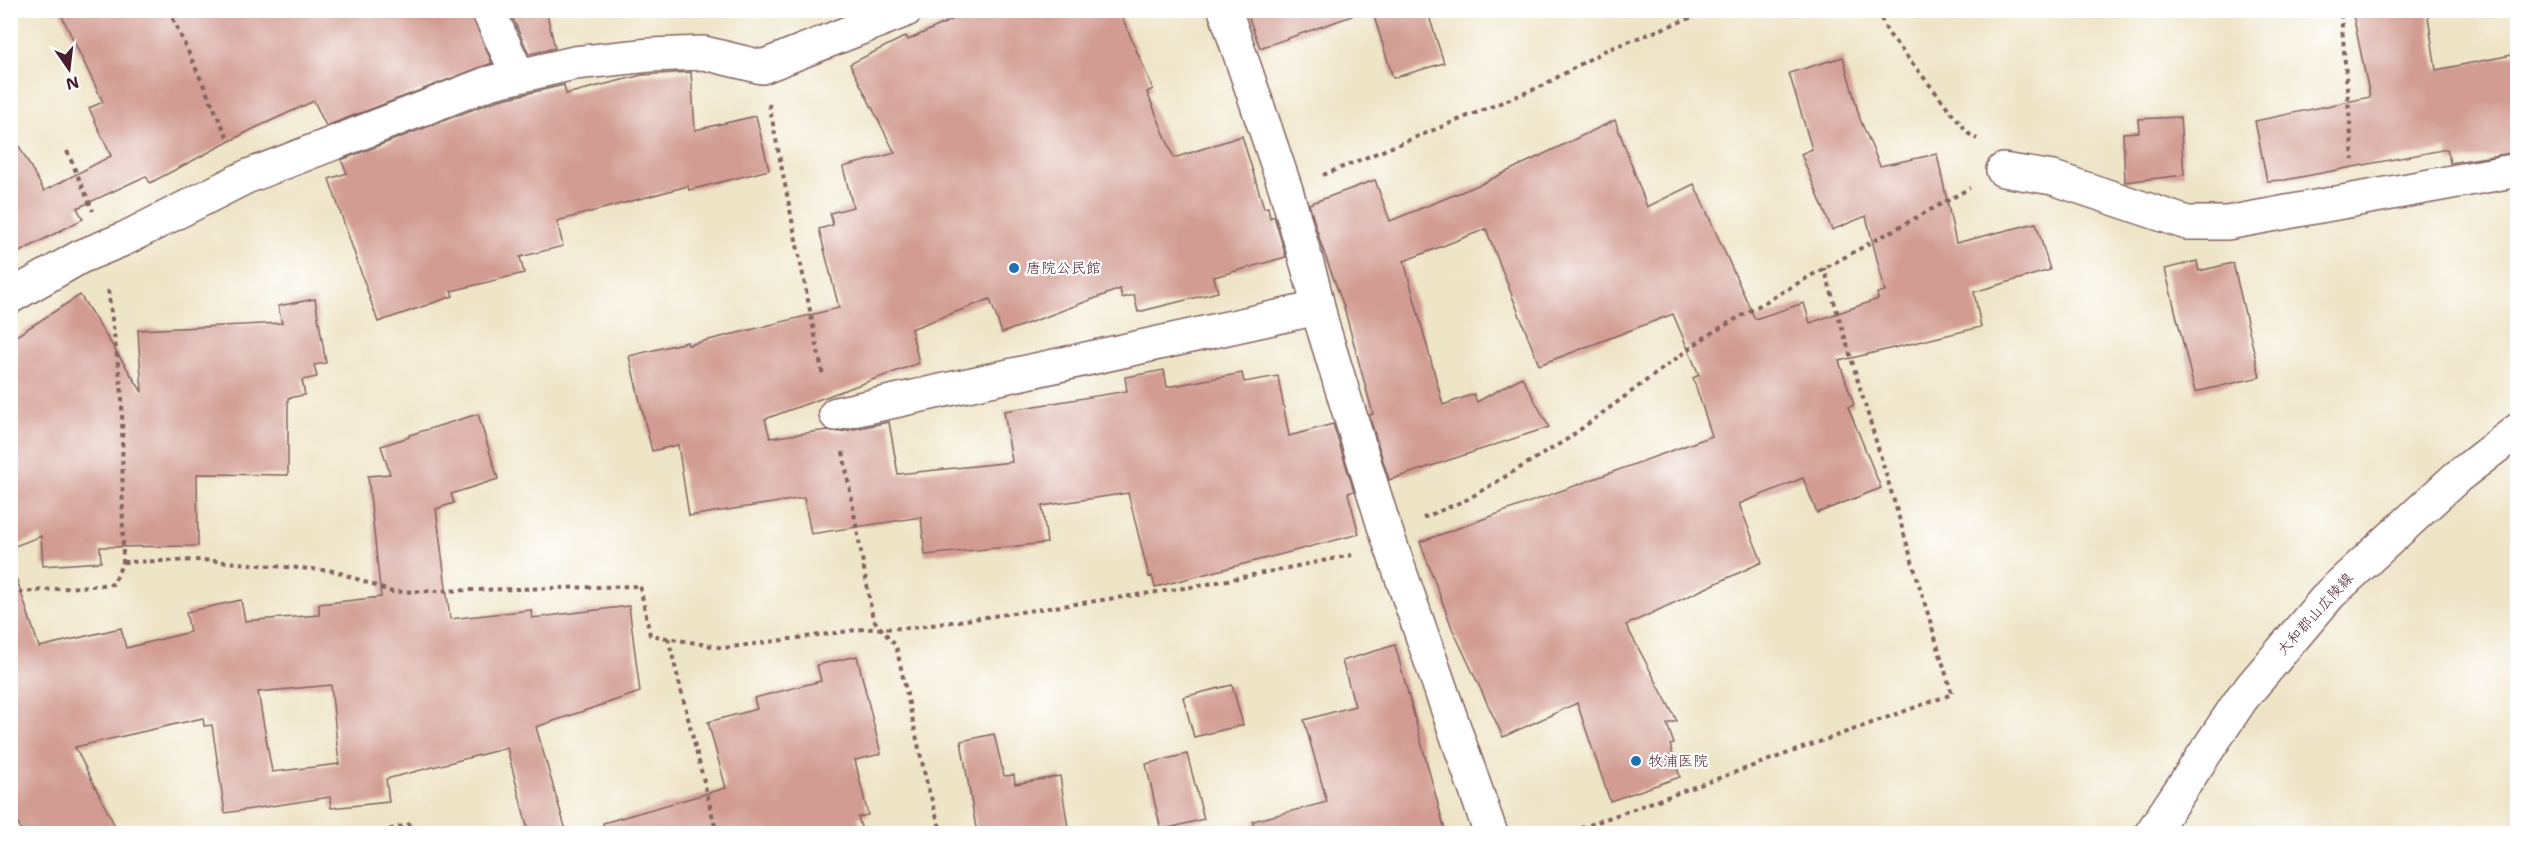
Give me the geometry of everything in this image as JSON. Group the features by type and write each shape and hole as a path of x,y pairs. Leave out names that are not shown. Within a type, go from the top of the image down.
{"street":[{"path":"488,10 518,75"},
{"path":"10,297 80,257 124,239 246,177 489,83 574,63 650,56 704,53 762,67 906,10"},
{"path":"1225,10 1286,190 1318,308 1390,540 1491,834"},
{"path":"2003,170 2053,178 2187,223 2227,223 2517,170"},
{"path":"836,414 1318,308"},
{"name":"大和郡山広陵線","path":"2151,834 2241,698 2330,594 2457,477 2517,430"}],"path":[{"path":"169,10 246,177"},
{"path":"1286,190 1542,86 1604,51 1711,10"},
{"path":"123,562 201,560 334,571 392,592 640,586 650,635 724,648 864,629 911,628 1198,586 1378,550 1401,528 1468,499 1566,440 1708,336 1824,268 2003,170 1998,155 1969,134 1888,33 1876,10"},
{"path":"2340,14 2357,199"},
{"path":"762,67 826,392 836,414 873,619 896,646 927,784 942,834"},
{"path":"10,593 113,584 123,562 122,394 98,222 67,151"},
{"path":"1564,834 1952,694 1824,268"},
{"path":"668,638 717,834"},
{"path":"372,834 415,823"}],"building":[{"path":"59,10 470,10 492,63 326,126 314,101 253,129 150,183 146,176 77,208 83,219 10,257 10,130 44,191 111,156 89,108 103,102"},
{"path":"509,10 546,10 555,48 529,54"},
{"path":"973,10 1119,10 1153,89 1147,92 1174,158 1242,136 1264,208 1268,207 1270,218 1274,216 1286,257 1214,277 1218,292 1138,312 1134,295 1122,298 1120,289 1002,333 990,299 911,329 919,363 765,419 770,438 827,430 840,432 889,422 898,474 1012,462 1004,411 1127,391 1125,377 1164,370 1167,387 1242,373 1244,382 1278,376 1289,436 1333,424 1354,491 1348,493 1359,534 1155,587 1152,576 1149,577 1128,493 1042,506 1047,543 925,555 921,517 811,534 804,498 689,516 678,445 652,451 629,356 687,342 688,345 839,308 819,229 833,225 830,213 853,207 843,167 895,153 850,64 906,36 908,40"},
{"path":"1246,10 1351,10 1352,16 1260,48"},
{"path":"1372,10 1427,10 1444,63 1393,78"},
{"path":"2352,10 2427,10 2436,70 2517,54 2517,152 2450,163 2447,149 2285,180 2267,181 2255,121 2370,97"},
{"path":"1843,57 1860,119 1880,166 1937,154 1956,243 2036,223 2050,270 1974,292 1981,327 1839,361 1854,405 1848,407 1881,488 1817,513 1803,478 1739,504 1762,562 1626,625 1677,721 1667,724 1674,744 1670,745 1680,777 1610,801 1577,703 1503,737 1452,628 1420,542 1712,436 1693,378 1699,375 1673,314 1539,365 1486,229 1404,261 1443,405 1474,394 1477,402 1522,377 1549,427 1389,480 1369,415 1373,414 1343,304 1309,204 1375,180 1390,221 1481,184 1615,120 1647,207 1694,184 1755,319 1804,303 1810,323 1878,299 1877,293 1885,291 1866,216 1832,230 1801,154 1812,149 1789,73"},
{"path":"691,72 695,130 756,116 769,170 689,190 688,186 557,221 563,246 520,257 524,273 451,291 453,296 378,322 329,179 347,173 341,160 495,101 564,85 566,94 642,75"},
{"path":"2180,117 2184,175 2125,182 2123,133 2139,132 2138,119"},
{"path":"2197,261 2199,271 2233,263 2260,377 2195,392 2165,269"},
{"path":"80,295 142,392 138,330 282,323 278,306 315,299 326,363 314,365 317,377 302,380 305,395 288,398 288,475 197,474 198,546 100,547 101,562 43,566 41,536 10,548 10,340"},
{"path":"478,414 498,479 451,494 454,503 436,509 450,619 531,610 532,618 629,606 640,692 536,727 567,834 529,834 507,748 386,779 389,802 331,808 330,797 225,813 212,725 204,726 203,718 75,747 119,834 23,834 10,808 10,581 17,580 39,647 121,628 126,648 190,632 186,612 241,600 245,621 319,615 319,604 381,597 368,476 390,474 381,446 409,437 409,435","holes":["331,685 339,764 272,772 258,692"]},
{"path":"1395,645 1446,834 1254,834 1253,821 1327,802 1304,720 1355,706 1342,661"},
{"path":"857,656 881,754 855,760 868,815 858,817 863,834 604,834 603,823 726,788 708,722 757,709 754,698 821,681 817,665"},
{"path":"1232,685 1243,725 1194,737 1183,697"},
{"path":"994,734 1004,776 1014,775 1015,784 1060,776 1069,834 977,834 961,741"},
{"path":"1187,754 1204,819 1161,830 1146,764"}],"place":[{"name":"唐院公民館","path":"1014,268"},
{"name":"牧浦医院","path":"1636,761"}]}
